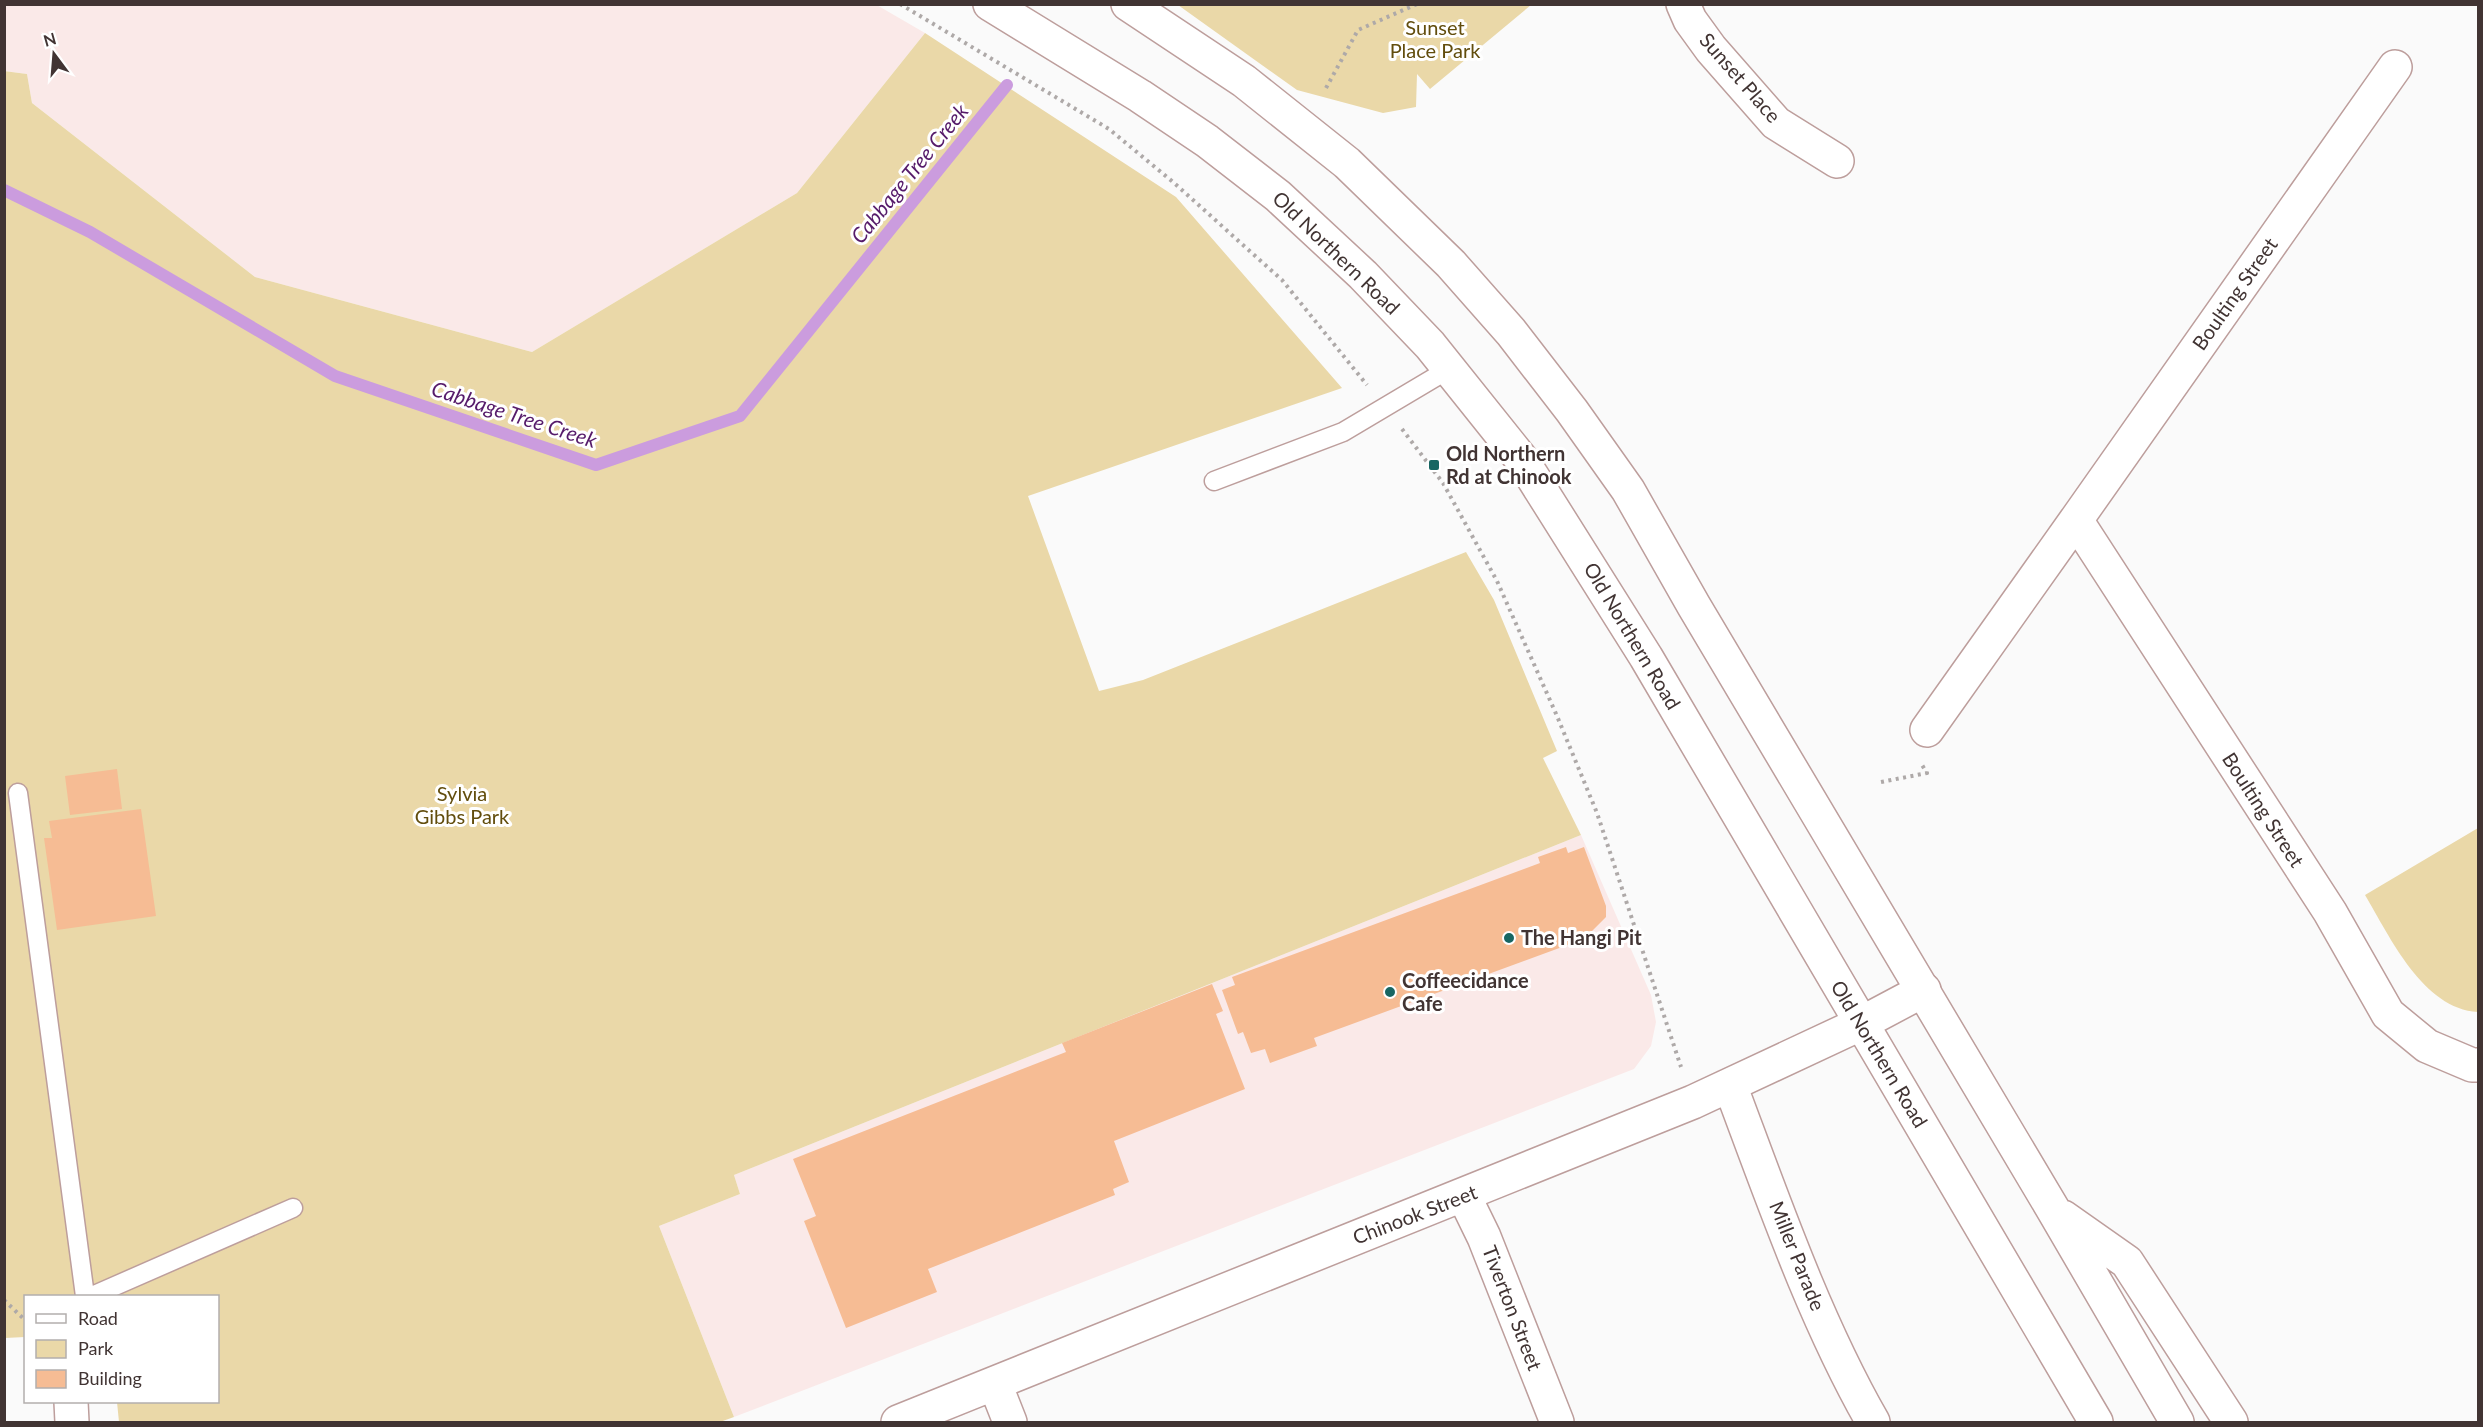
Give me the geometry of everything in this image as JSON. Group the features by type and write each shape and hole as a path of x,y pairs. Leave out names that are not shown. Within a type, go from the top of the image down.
{"main road":[{"name":"Old Northern Road","path":"990,4 1207,141 1278,195 1363,275 1430,345 1522,460 1556,510 1646,657 2096,1422"},
{"path":"1128,4 1244,81 1347,164 1451,264 1511,332 1628,490 1694,606 1924,990 2177,1422"},
{"name":"Sunset Place","path":"1683,4 1690,20 1712,49 1776,123 1838,161"},
{"name":"Boulting Street","path":"1927,730 2395,67"},
{"name":"Boulting Street","path":"2076,520 2330,912 2388,1014 2427,1046 2472,1065 2478,1065"},
{"name":"Chinook Street","path":"898,1422 1693,1102 1860,1024 1924,990"},
{"name":"Miller Parade","path":"1730,1085 1827,1332 1848,1378 1873,1422"},
{"name":"Tiverton Street","path":"1464,1196 1484,1236 1557,1422"},
{"path":"2054,1210 2127,1262 2231,1422"},
{"path":"995,1384 1010,1422"},
{"path":"71,1403 72,1422"}],"lane":[{"path":"1214,481 1343,432 1449,369"},
{"path":"18,793 85,1295"},
{"path":"94,1295 293,1208"}],"path":[{"path":"900,4 1109,129 1137,151 1282,280 1371,389"},
{"path":"1326,88 1358,30 1417,4"},
{"path":"1400,426 1443,483 1492,571 1557,716 1597,813 1693,1102"},
{"path":"4,1300 24,1318"}],"shaded area":[{"path":"5,4 875,4 925,33 797,193 532,352 255,277 32,103 27,74 5,71"},
{"path":"1581,835 1651,995 1656,1022 1651,1046 1634,1069 734,1417 659,1226 740,1194 734,1175"}],"green space":[{"name":"Sunset Place Park","path":"1178,5 1531,5 1430,89 1417,74 1416,107 1383,113 1297,90"},
{"name":"Sylvia Gibbs Park","path":"925,33 1176,197 1342,388 1028,496 1099,691 1143,680 1466,552 1494,600 1557,751 1543,758 1581,835 734,1175 740,1194 659,1226 734,1417 720,1422 119,1422 117,1403 219,1403 219,1295 24,1295 24,1337 5,1338 4,71 27,74 32,103 255,277 532,352 797,193"},
{"path":"2478,828 2478,1012 2458,1008 2425,985 2397,950 2365,895"}],"building":[{"path":"117,769 122,809 70,815 65,776"},
{"path":"141,809 156,916 57,930 44,838 52,838 49,821"},
{"path":"1566,847 1568,853 1584,847 1606,906 1606,917 1591,932 1592,936 1314,1038 1317,1046 1270,1063 1265,1049 1251,1053 1243,1032 1238,1034 1222,990 1235,985 1232,977 1540,863 1538,857"},
{"path":"1212,984 1223,1011 1216,1014 1245,1089 1114,1141 1129,1182 1113,1189 1115,1195 928,1269 937,1292 846,1328 804,1221 816,1216 793,1159 1066,1052 1062,1043"}],"waterway":[{"name":"Cabbage Tree Creek","path":"4,190 90,232 335,376 596,465 740,416 1007,85"}],"place":[{"name":"Old Northern Rd at Chinook","path":"1434,465"},
{"name":"The Hangi Pit","path":"1509,938"},
{"name":"Coffeecidance Cafe","path":"1390,992"}]}
